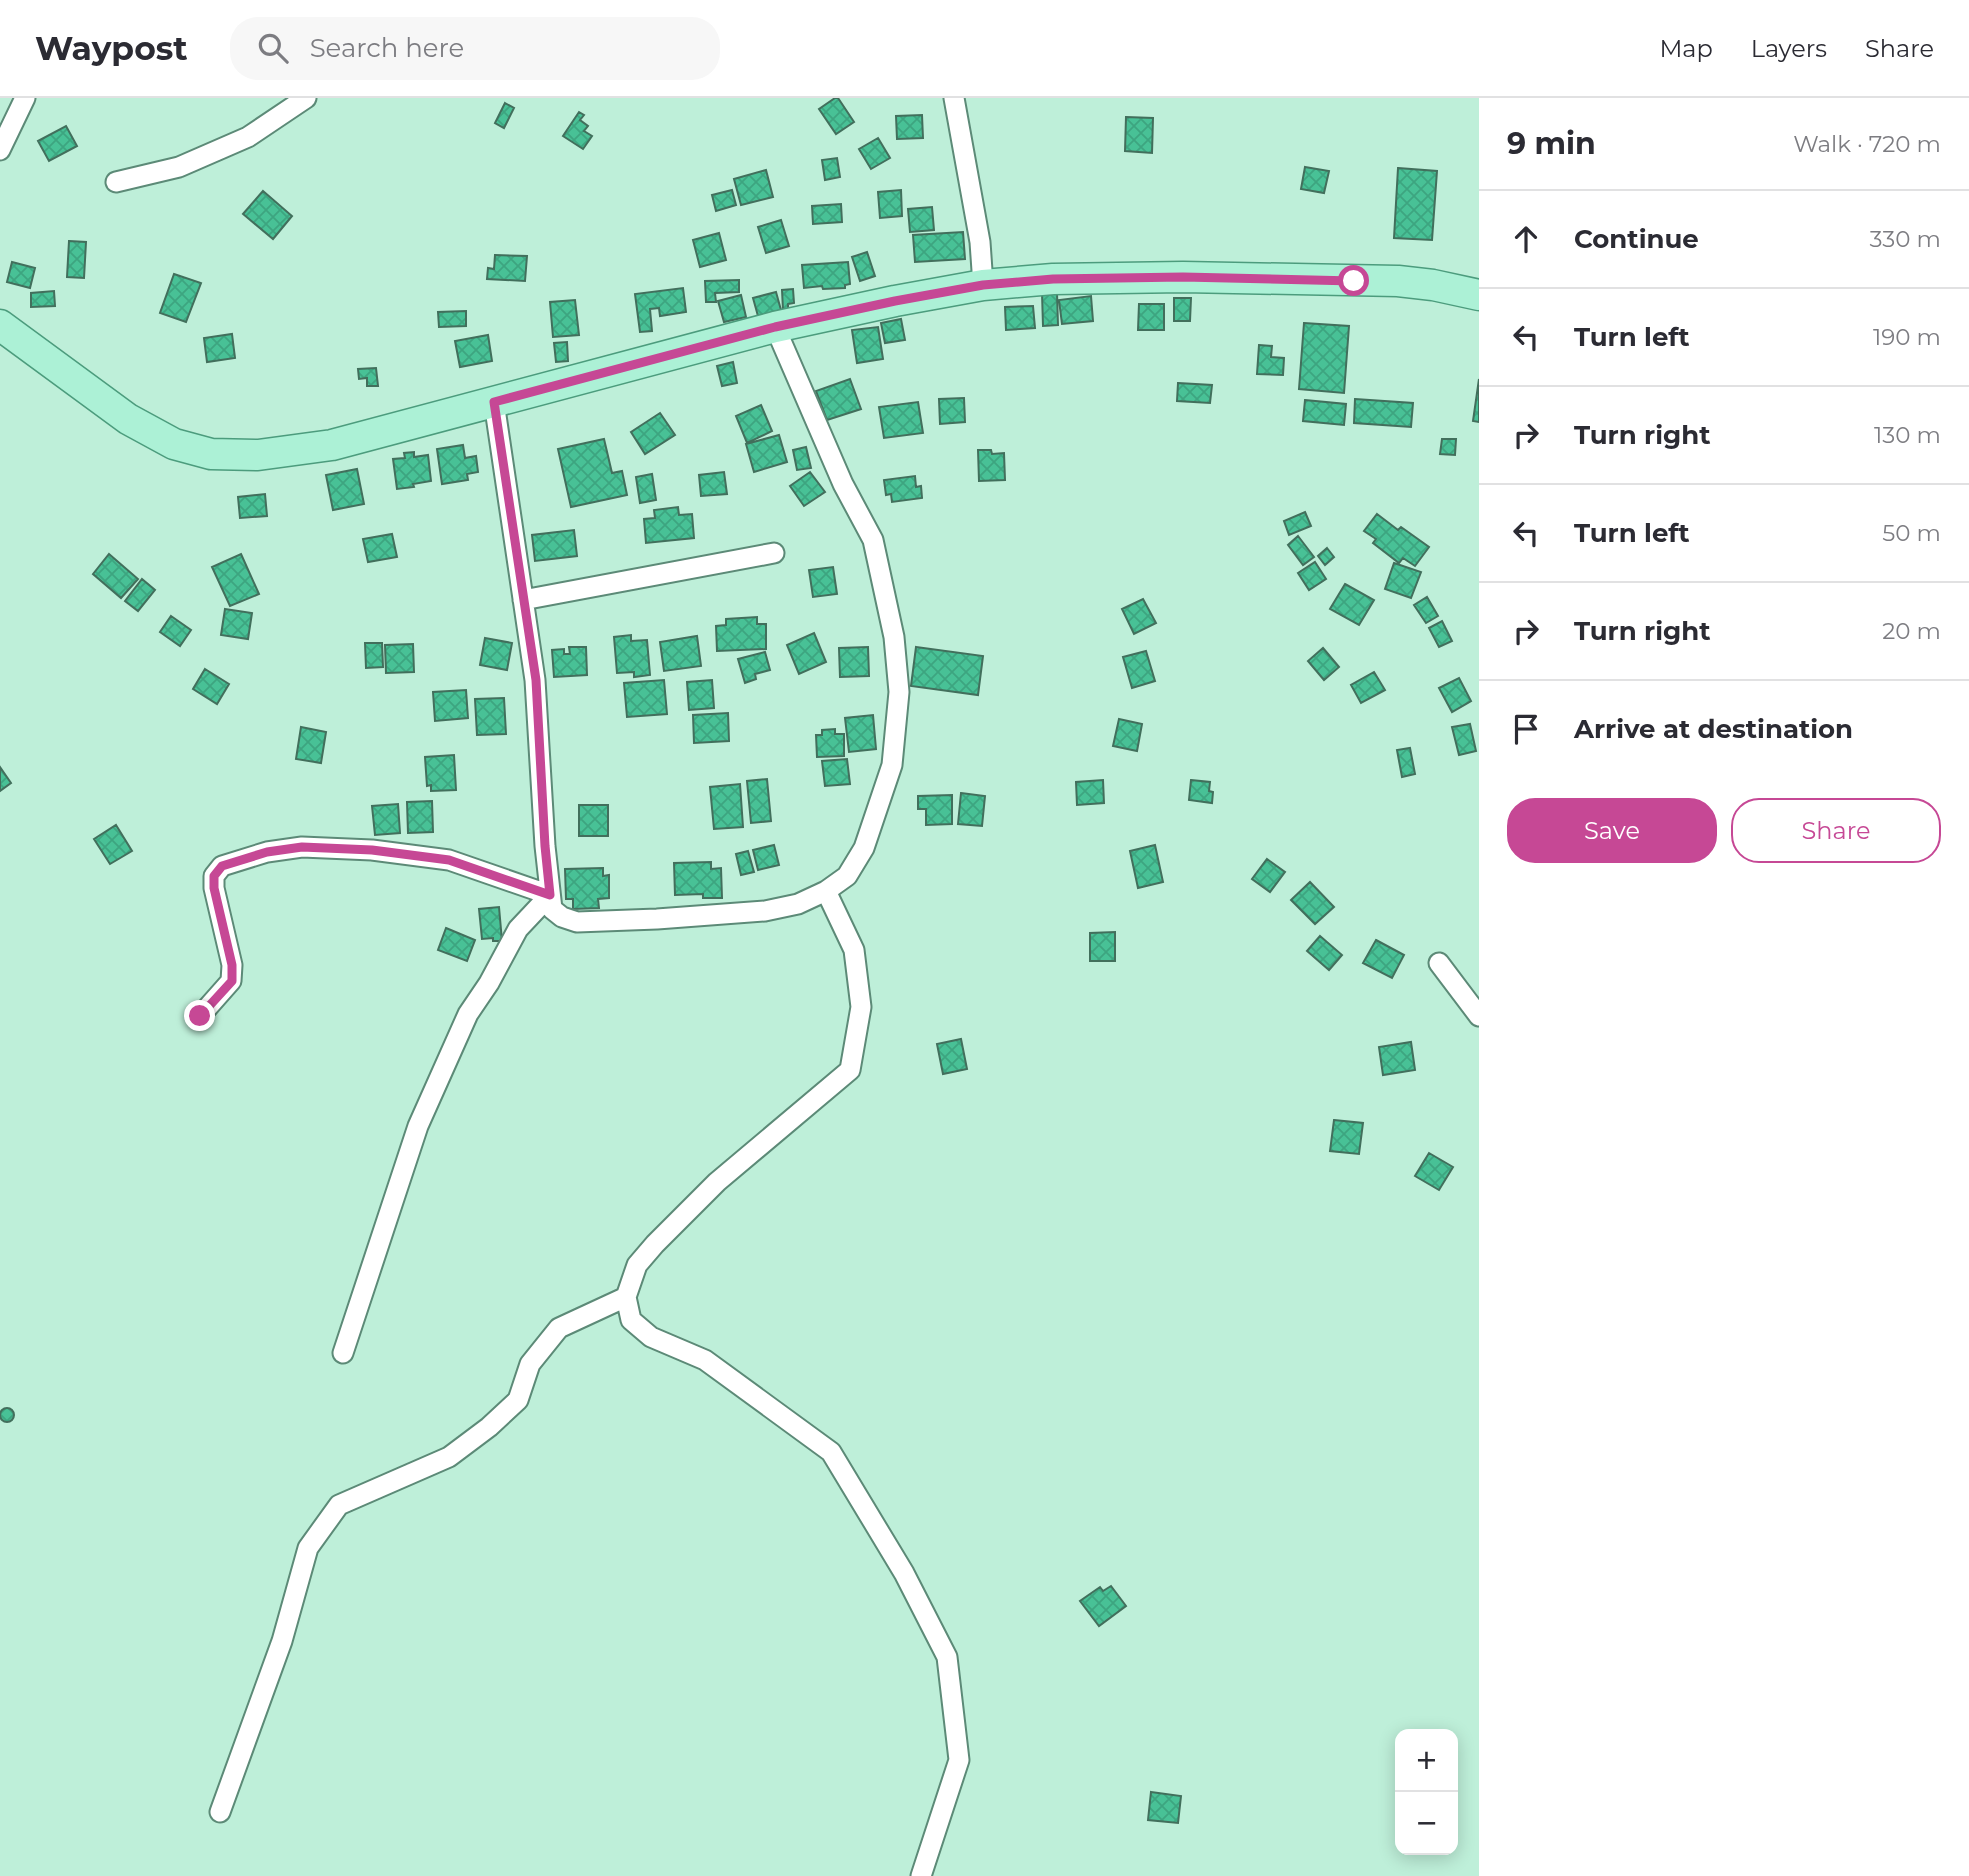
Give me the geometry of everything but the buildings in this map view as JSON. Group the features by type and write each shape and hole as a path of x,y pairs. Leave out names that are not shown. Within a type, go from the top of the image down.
{"main road":[{"path":"0,325 128,419 174,444 211,454 258,455 332,445 775,327 983,285 1053,279 1183,277 1398,281 1479,295"}],"street":[{"path":"0,150 25,98"},
{"path":"274,120 284,98"},
{"path":"117,182 179,167 248,136 306,98"},
{"path":"954,98 979,242 983,285"},
{"path":"494,402 536,680 545,846 552,909 557,914 577,922 765,911 798,904 826,891 847,876 864,848 892,765 899,692 894,637 873,540 843,484 775,327"},
{"path":"523,600 774,553"},
{"path":"200,1016 232,981 232,965 214,888 214,876 222,866 267,852 302,847 372,850 449,860 550,895"},
{"path":"826,891 853,950 862,1007 850,1070 717,1182 664,1235 636,1265 626,1297 631,1320 650,1337 705,1360 831,1452 904,1573 947,1657 959,1760 921,1876"},
{"path":"343,1353 418,1126 468,1014 489,983 518,929 550,895"},
{"path":"1439,962 1479,1016"},
{"path":"220,1812 282,1641 308,1548 339,1505 449,1457 489,1427 518,1400 530,1364 559,1328 626,1297"}],"route":[{"path":"200,1016 232,981 232,965 214,888 214,876 222,866 267,852 302,847 372,850 449,860 550,895 536,680 494,402 775,327 983,285 1053,279 1183,277 1354,281"}]}
